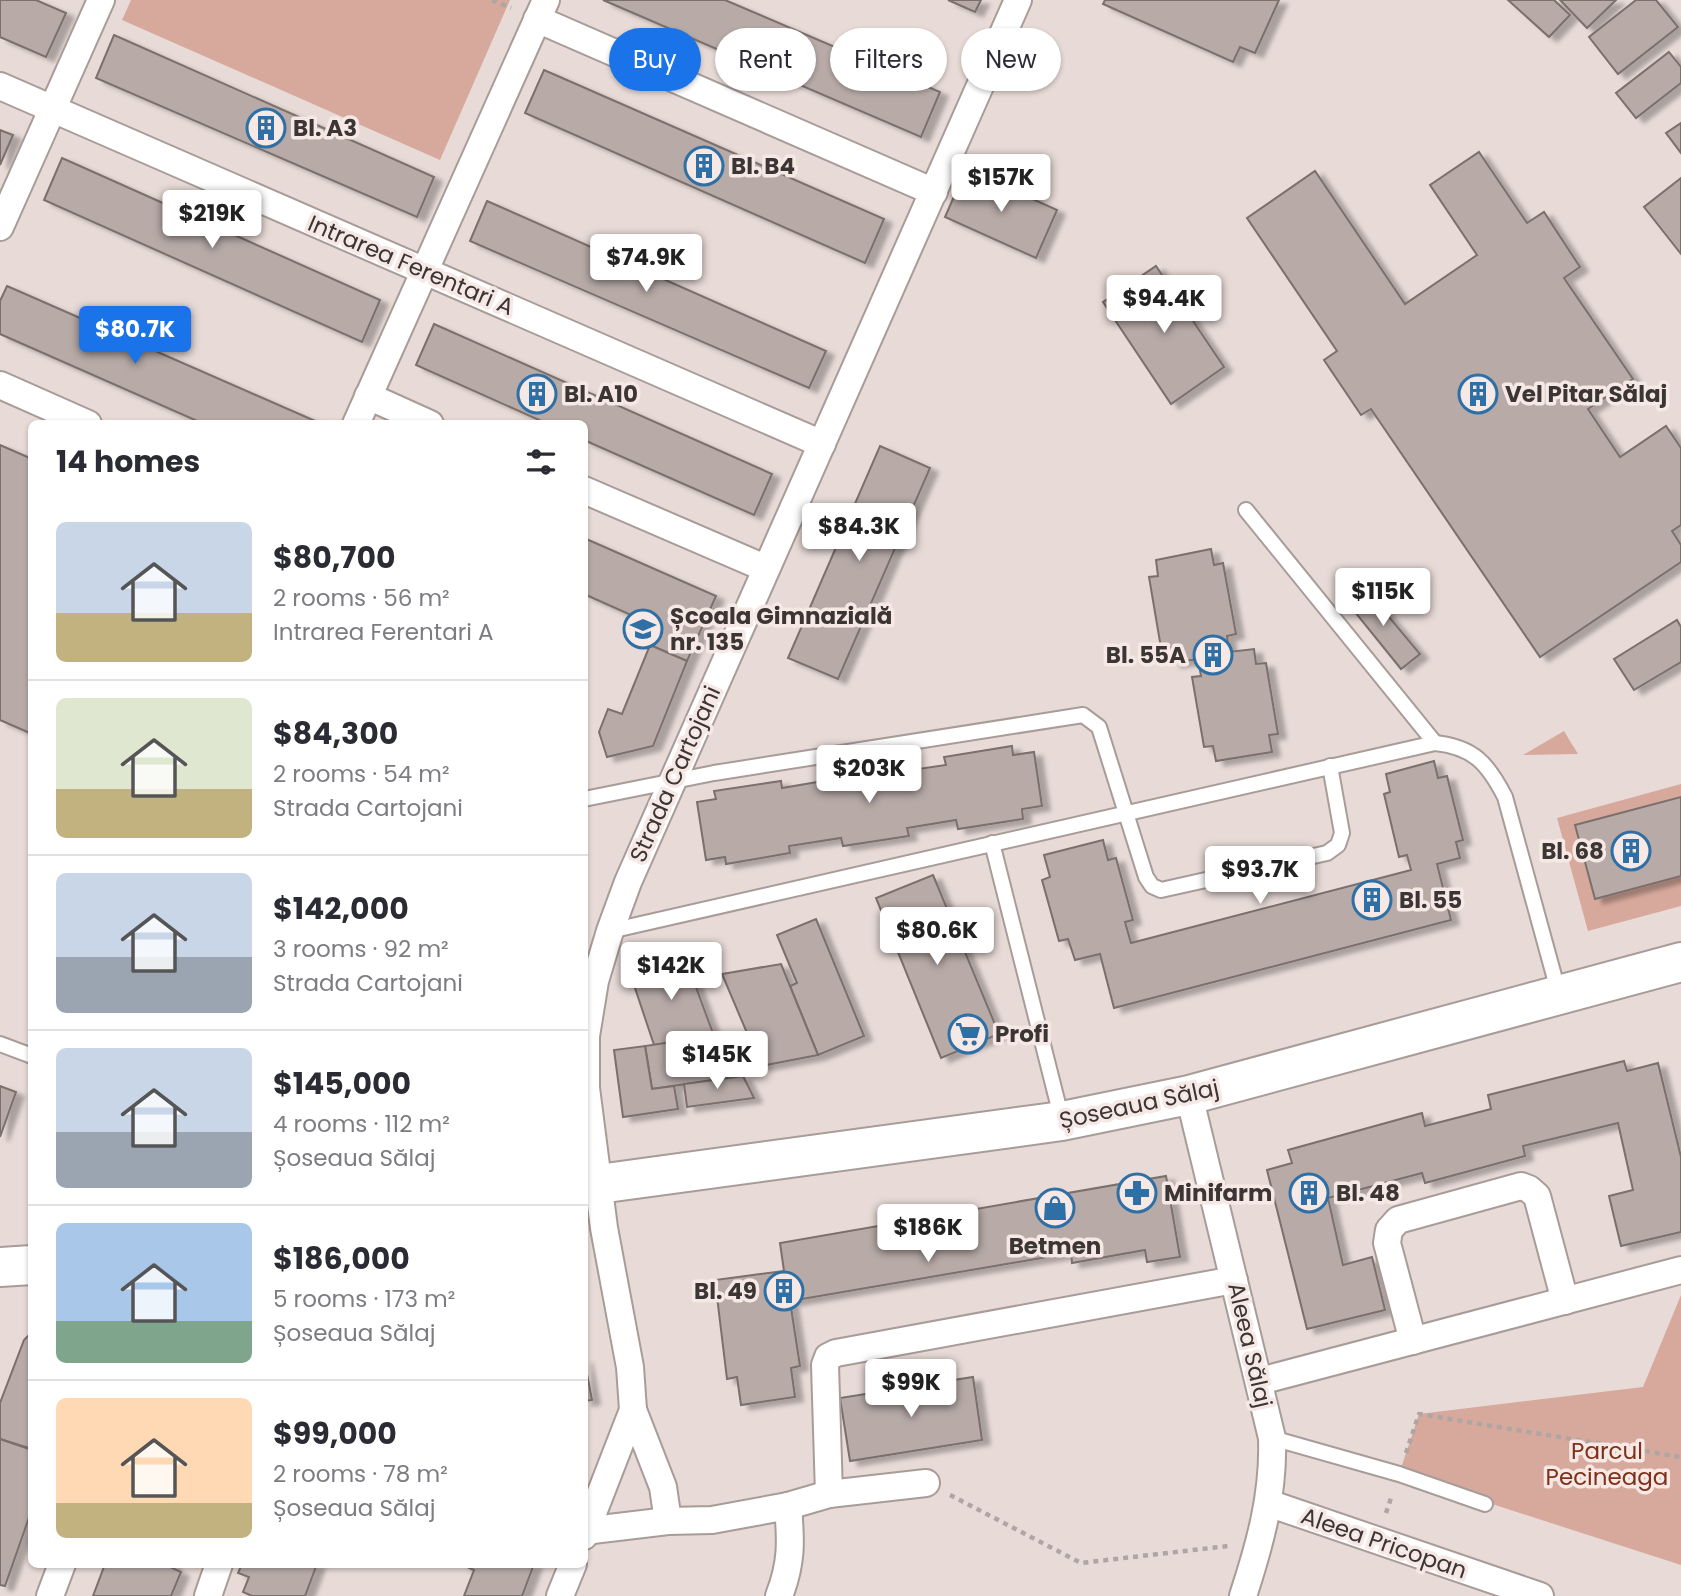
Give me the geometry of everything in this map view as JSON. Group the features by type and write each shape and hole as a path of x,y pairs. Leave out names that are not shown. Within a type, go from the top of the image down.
{"street":[{"path":"0,227 101,0"},
{"name":"Strada Cartojani","path":"588,1022 594,981 628,883 1018,0"},
{"path":"358,420 541,10 934,192"},
{"name":"Intrarea Ferentari A","path":"0,86 822,444"},
{"path":"0,385 79,420"},
{"path":"368,396 421,420"},
{"path":"588,492 765,568"},
{"name":"Șoseaua Sălaj","path":"591,1185 1062,1121 1189,1095 1681,962"},
{"name":"Aleea Sălaj","path":"1189,1095 1272,1438 1273,1465 1268,1503 1260,1542 1243,1596"},
{"name":"Strada Cartojani","path":"588,1127 591,1185 604,1228 630,1367 633,1410"},
{"path":"1413,1341 1387,1242 1389,1230 1398,1220 1521,1186 1537,1196 1564,1301"},
{"path":"0,1267 28,1265"},
{"path":"1260,1381 1681,1270"},
{"path":"829,1494 825,1364 828,1357 836,1353 1234,1280"},
{"path":"633,1410 663,1487 668,1521"},
{"path":"588,1525 633,1410"},
{"path":"588,1533 668,1521 712,1520 788,1506 829,1494 926,1483"},
{"name":"Aleea Pricopan","path":"1268,1503 1540,1596"},
{"path":"779,1596 788,1575 791,1555 788,1506"},
{"path":"50,1596 60,1568"},
{"path":"208,1596 218,1568"},
{"path":"560,1596 571,1568"}],"lane":[{"path":"1246,510 1435,743"},
{"path":"588,798 673,780 1083,715 1100,727 1146,877 1152,887 1160,890 1328,853 1338,845 1342,833 1331,766"},
{"path":"610,931 1435,743 1463,748 1476,757 1496,779 1505,797 1559,995"},
{"path":"992,843 1062,1121"},
{"path":"0,1044 28,1054"},
{"path":"1272,1438 1399,1474 1485,1504"}],"path":[{"path":"1378,1540 1419,1414 1681,1457"},
{"path":"926,1483 1081,1563 1260,1542"}],"green space":[{"path":"131,0 510,0 440,160 122,20"},
{"path":"1564,731 1578,754 1523,755"},
{"path":"1681,784 1681,797 1575,826 1595,899 1681,876 1681,906 1588,931 1557,818"},
{"name":"Parcul Pecineaga","path":"1681,1295 1681,1565 1399,1474 1419,1414 1643,1387"}],"building":[{"path":"0,0 36,0 66,13 46,57 0,37"},
{"path":"603,0 725,0 790,28 715,28 715,48 701,42 701,28 668,28"},
{"path":"948,0 981,0 975,12"},
{"path":"1105,0 1279,0 1255,53 1240,47 1233,62 1103,4"},
{"path":"1508,0 1554,0 1570,15 1549,37"},
{"path":"1560,0 1616,0 1587,28"},
{"path":"1636,0 1656,0 1678,27 1618,74 1589,37"},
{"name":"Bl. A3","path":"114,35 434,177 417,217 96,78"},
{"path":"816,39 830,45 830,91 940,92 921,137 814,91"},
{"path":"1669,52 1681,67 1681,83 1636,118 1616,93"},
{"name":"Bl. B4","path":"544,70 884,219 865,263 525,113"},
{"path":"1681,123 1681,153 1666,133"},
{"path":"0,130 13,135 0,165"},
{"name":"Vel Pitar Sălaj","path":"1479,152 1527,223 1544,212 1580,267 1564,278 1633,379 1588,409 1620,457 1666,426 1681,448 1681,525 1672,531 1681,545 1681,562 1540,657 1371,409 1361,415 1324,360 1337,351 1247,218 1315,171 1405,304 1477,255 1430,185"},
{"path":"62,158 380,300 362,342 44,200"},
{"path":"966,169 1057,210 1036,258 945,217"},
{"path":"1681,178 1681,254 1644,207"},
{"path":"487,201 826,351 809,388 470,241"},
{"path":"1156,266 1224,367 1171,404 1103,302"},
{"path":"7,286 313,420 195,420 0,334 0,301"},
{"name":"Bl. A10","path":"434,324 772,474 754,515 588,442 588,420 539,420 416,365"},
{"path":"0,445 28,457 28,732 0,720"},
{"path":"880,446 930,468 838,679 788,658"},
{"path":"588,540 716,596 687,661 650,645 658,627 588,596"},
{"name":"Bl. 55A","path":"1211,549 1214,565 1223,563 1236,634 1227,636 1229,652 1254,649 1256,664 1266,663 1278,734 1269,735 1272,752 1216,761 1213,746 1204,747 1192,677 1201,676 1198,659 1173,663 1171,647 1161,648 1149,577 1158,576 1156,560"},
{"path":"1364,587 1420,654 1401,669 1346,601"},
{"path":"1677,620 1681,627 1681,662 1634,690 1614,659"},
{"path":"650,645 687,661 653,746 607,757 599,732 608,709 622,714"},
{"path":"1012,746 1013,755 1034,752 1042,806 1022,809 1023,819 958,829 956,820 907,828 909,836 843,846 841,838 789,846 790,853 726,864 725,857 706,860 697,802 716,799 714,791 781,781 782,788 829,780 828,774 896,764 898,772 946,765 944,757"},
{"name":"Bl. 55","path":"1434,761 1438,778 1447,776 1463,840 1456,842 1460,858 1437,864 1451,920 1114,1008 1100,954 1075,960 1068,939 1059,941 1042,880 1050,877 1044,855 1103,840 1108,860 1116,858 1133,920 1125,922 1131,943 1411,870 1407,855 1399,857 1384,794 1390,792 1386,774"},
{"name":"Bl. 68","path":"1681,797 1681,876 1595,899 1575,825"},
{"path":"933,875 999,1034 941,1058 876,898"},
{"path":"816,919 864,1036 818,1055 790,986 797,983 777,935"},
{"path":"683,952 714,1036 654,1045 630,973"},
{"path":"781,964 818,1055 761,1066 722,974"},
{"path":"720,1035 727,1078 652,1089 645,1046"},
{"path":"645,1046 652,1089 674,1086 678,1109 623,1117 614,1050"},
{"name":"Bl. 48","path":"1624,1061 1627,1071 1658,1063 1681,1157 1681,1232 1621,1246 1609,1196 1633,1190 1618,1123 1523,1146 1525,1156 1425,1183 1422,1173 1328,1198 1343,1265 1372,1257 1385,1310 1307,1329 1267,1170 1292,1163 1288,1150 1422,1113 1425,1126 1491,1109 1488,1095"},
{"path":"743,1076 754,1098 687,1107 684,1084"},
{"path":"0,1086 16,1092 0,1137"},
{"name":"Bl. 49","path":"1166,1176 1180,1257 1147,1262 1145,1250 1072,1263 1071,1253 790,1301 800,1366 791,1368 795,1397 741,1405 737,1377 727,1379 715,1280 784,1271 780,1243"},
{"path":"28,1336 28,1448 0,1439 0,1403 24,1340"},
{"path":"973,1377 982,1440 850,1461 840,1398"},
{"path":"588,1379 592,1400 588,1400"},
{"path":"0,1439 28,1449 28,1520 5,1586 0,1585"},
{"path":"104,1568 172,1568 181,1572 171,1596 93,1596"},
{"path":"240,1568 316,1568 305,1596 252,1596 243,1592 249,1577 238,1573"},
{"path":"470,1568 532,1568 522,1596 464,1596 474,1570"}],"place":[{"name":"Bl. A3","path":"266,128"},
{"name":"Bl. B4","path":"704,166"},
{"name":"Bl. A10","path":"537,394"},
{"name":"Vel Pitar Sălaj","path":"1478,394"},
{"name":"Școala Gimnazială nr. 135","path":"643,629"},
{"name":"Bl. 55A","path":"1213,655"},
{"name":"Bl. 68","path":"1631,851"},
{"name":"Bl. 55","path":"1372,900"},
{"name":"Profi","path":"968,1034"},
{"name":"Minifarm","path":"1137,1193"},
{"name":"Bl. 48","path":"1309,1193"},
{"name":"Betmen","path":"1055,1208"},
{"name":"Bl. 49","path":"784,1291"}]}
